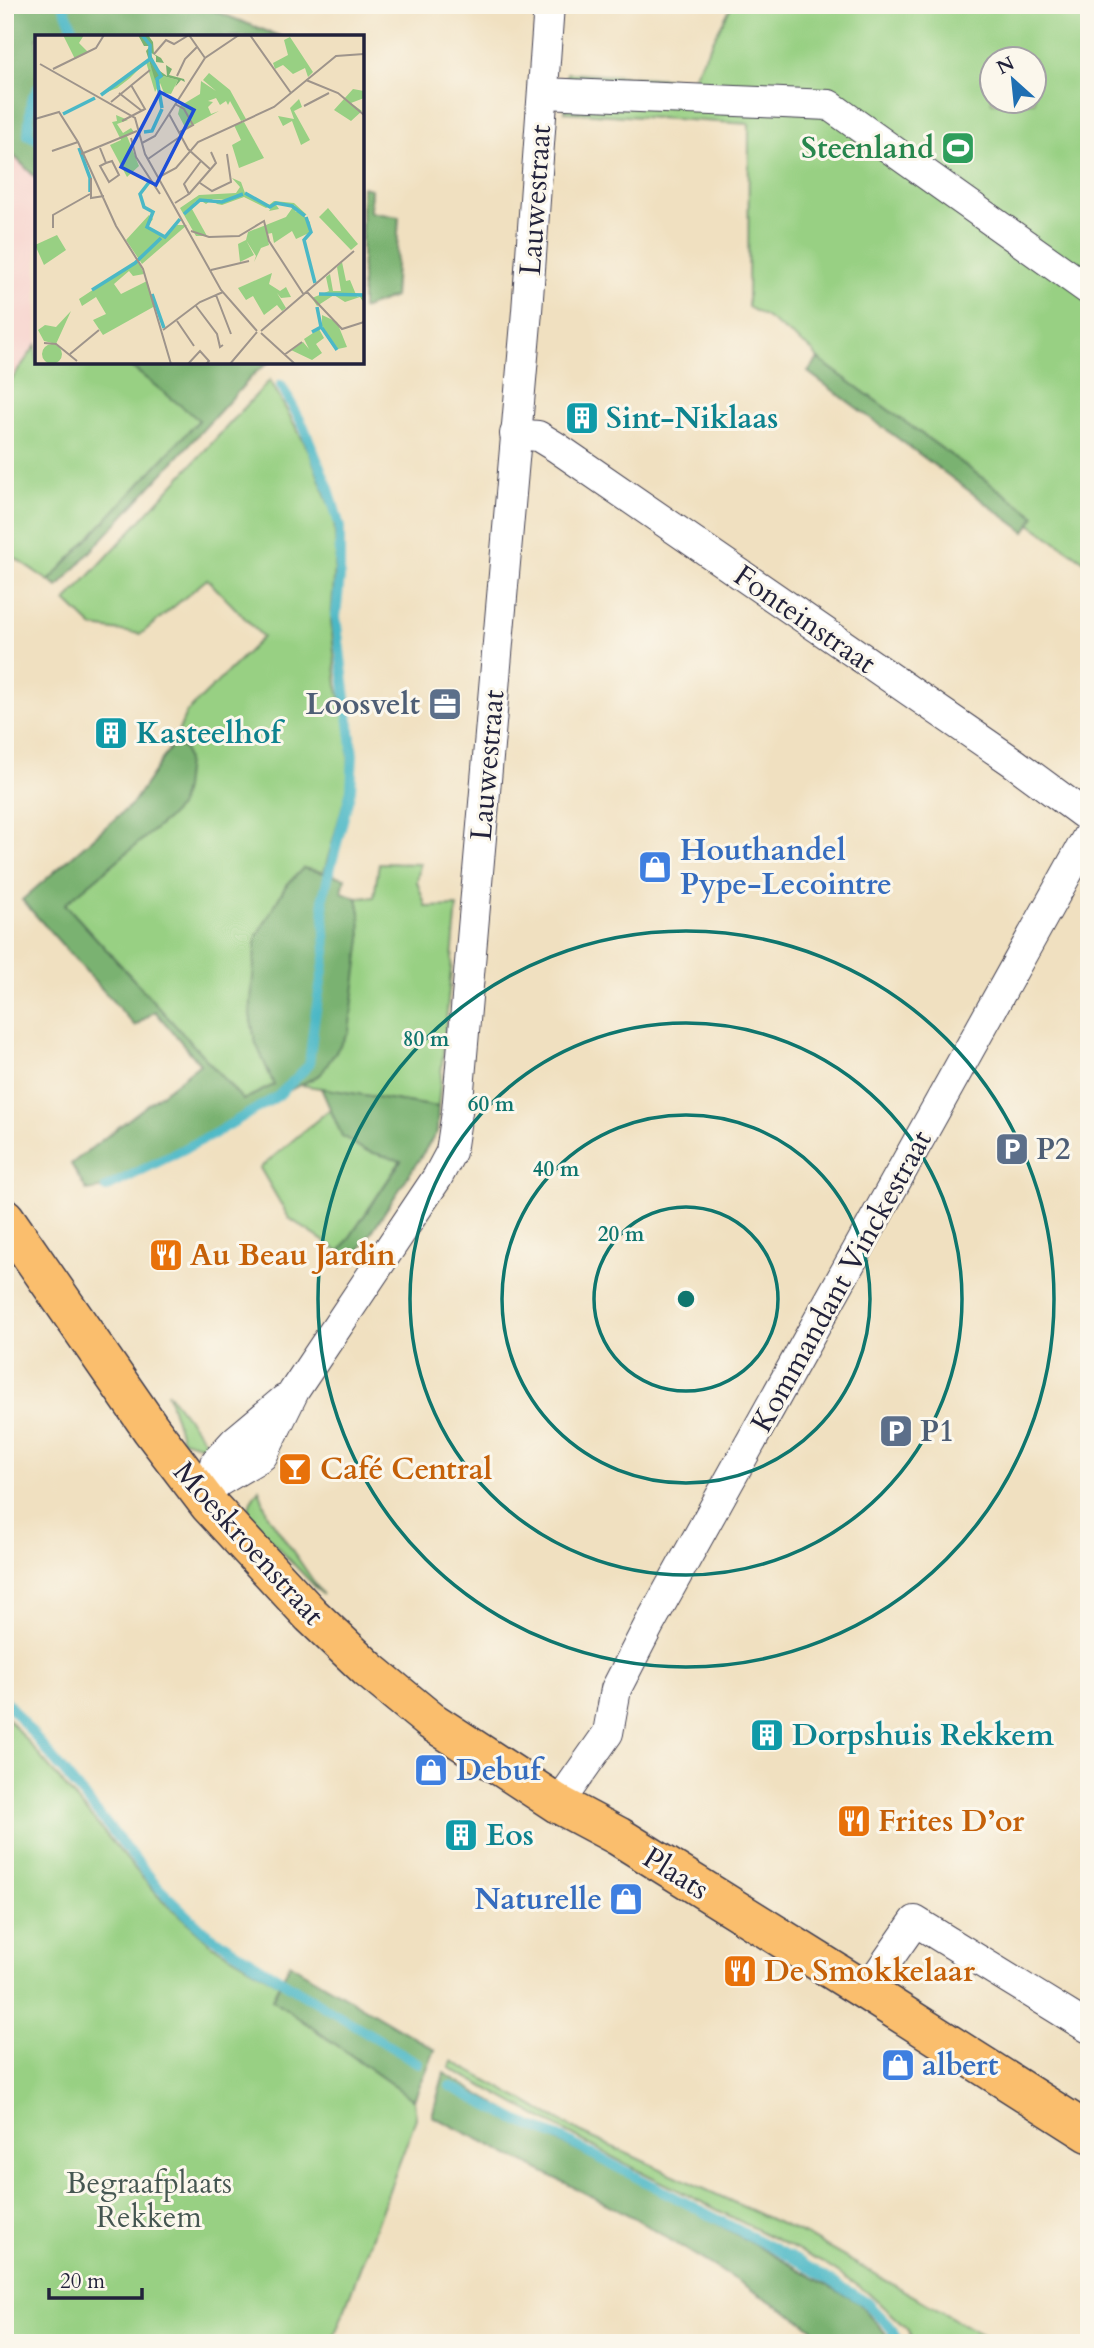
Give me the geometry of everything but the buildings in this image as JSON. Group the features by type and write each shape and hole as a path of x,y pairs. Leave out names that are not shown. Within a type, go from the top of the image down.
{"main road":[{"name":"Moeskroenstraat","path":"5,1218 151,1429 211,1495 311,1615 369,1670 431,1721 558,1804"},
{"name":"Plaats","path":"558,1804 618,1836 1086,2126"}],"street":[{"name":"Lauwestraat","path":"211,1495 215,1463 235,1441 295,1391 437,1178 451,1152 457,1112 527,311 550,5"},
{"name":"Lauwestraat","path":"543,93 830,105 1089,290"},
{"name":"Fonteinstraat","path":"515,434 538,436 556,447 1089,817"},
{"name":"Kommandant Vinckestraat","path":"558,1804 608,1733 616,1689 649,1625 1089,834"},
{"path":"866,1990 915,1922 1089,2028"}],"shaded area":[{"path":"5,147 35,177 35,346 5,389"}],"green space":[{"path":"5,5 199,5 277,35 35,35 35,177 5,147"},
{"path":"732,5 1089,5 1089,564 1030,524 1035,516 818,359 813,351 748,307 749,124 565,112 567,73 692,80"},
{"path":"364,187 371,189 370,212 399,217 394,297 364,308"},
{"path":"35,346 35,364 128,364 200,420 49,581 5,551 5,389"},
{"path":"818,359 1035,516 1025,532 808,372"},
{"path":"128,364 266,364 255,373 58,587 49,581 199,420"},
{"path":"270,380 309,451 334,519 336,552 331,621 337,685 348,728 349,783 324,872 303,868 285,887 274,1085 243,1100 65,904 167,819 185,750 174,742 186,713 263,637 207,579 141,634 93,627 66,601"},
{"path":"174,742 185,750 187,761 179,807 65,904 243,1100 274,1085 255,1041 250,1015 256,938 285,887 303,868 345,878 342,892 357,898 361,939 349,1032 321,1074 223,1125 214,1134 106,1188 87,1191 71,1164 200,1064 155,1011 135,1026 22,900 132,804"},
{"path":"379,863 420,864 417,882 426,907 457,906 438,1107 301,1085 321,1074 360,912 357,898 374,897"},
{"path":"321,1088 438,1107 437,1132 352,1262 340,1252 401,1161 364,1150 342,1136"},
{"path":"330,1109 343,1136 364,1150 401,1160 340,1252 289,1218 260,1168"},
{"path":"167,1392 208,1444 203,1446 182,1440"},
{"path":"259,1489 268,1515 323,1595 247,1515 251,1501"},
{"name":"Begraafplaats Rekkem","path":"5,1715 158,1896 211,1944 279,1984 272,1999 414,2100 416,2118 332,2343 10,2343 5,2339"},
{"path":"290,1964 435,2050 414,2100 272,1999"},
{"path":"452,2061 582,2133 805,2235 997,2343 915,2343 907,2329 868,2293 823,2263 616,2159 450,2068"},
{"path":"444,2073 559,2142 653,2188 859,2303 889,2337 891,2343 830,2343 804,2322 633,2217 432,2116"}],"waterway":[{"path":"63,5 72,26 67,35"},
{"path":"35,93 31,101 28,135 35,138"},
{"path":"106,1188 214,1134 278,1096 309,1065 326,952 323,897 351,790 353,755 336,617 340,577 340,527 329,489 304,427 281,385"},
{"path":"5,1700 159,1888 205,1932 418,2063"},
{"path":"450,2086 520,2122 559,2137 802,2263 866,2302 892,2329 898,2343"}],"place":[{"name":"Steenland","path":"958,148"},
{"name":"Sint-Niklaas","path":"582,418"},
{"name":"Loosvelt","path":"445,704"},
{"name":"Kasteelhof","path":"111,733"},
{"name":"Houthandel Pype-Lecointre","path":"655,867"},
{"name":"P2","path":"1012,1149"},
{"name":"Au Beau Jardin","path":"166,1255"},
{"name":"P1","path":"896,1431"},
{"name":"Café Central","path":"295,1469"},
{"name":"Dorpshuis Rekkem","path":"767,1735"},
{"name":"Debuf","path":"431,1770"},
{"name":"Frites D’or","path":"854,1821"},
{"name":"Eos","path":"461,1835"},
{"name":"Naturelle","path":"626,1899"},
{"name":"De Smokkelaar","path":"740,1971"},
{"name":"albert","path":"898,2065"}]}
